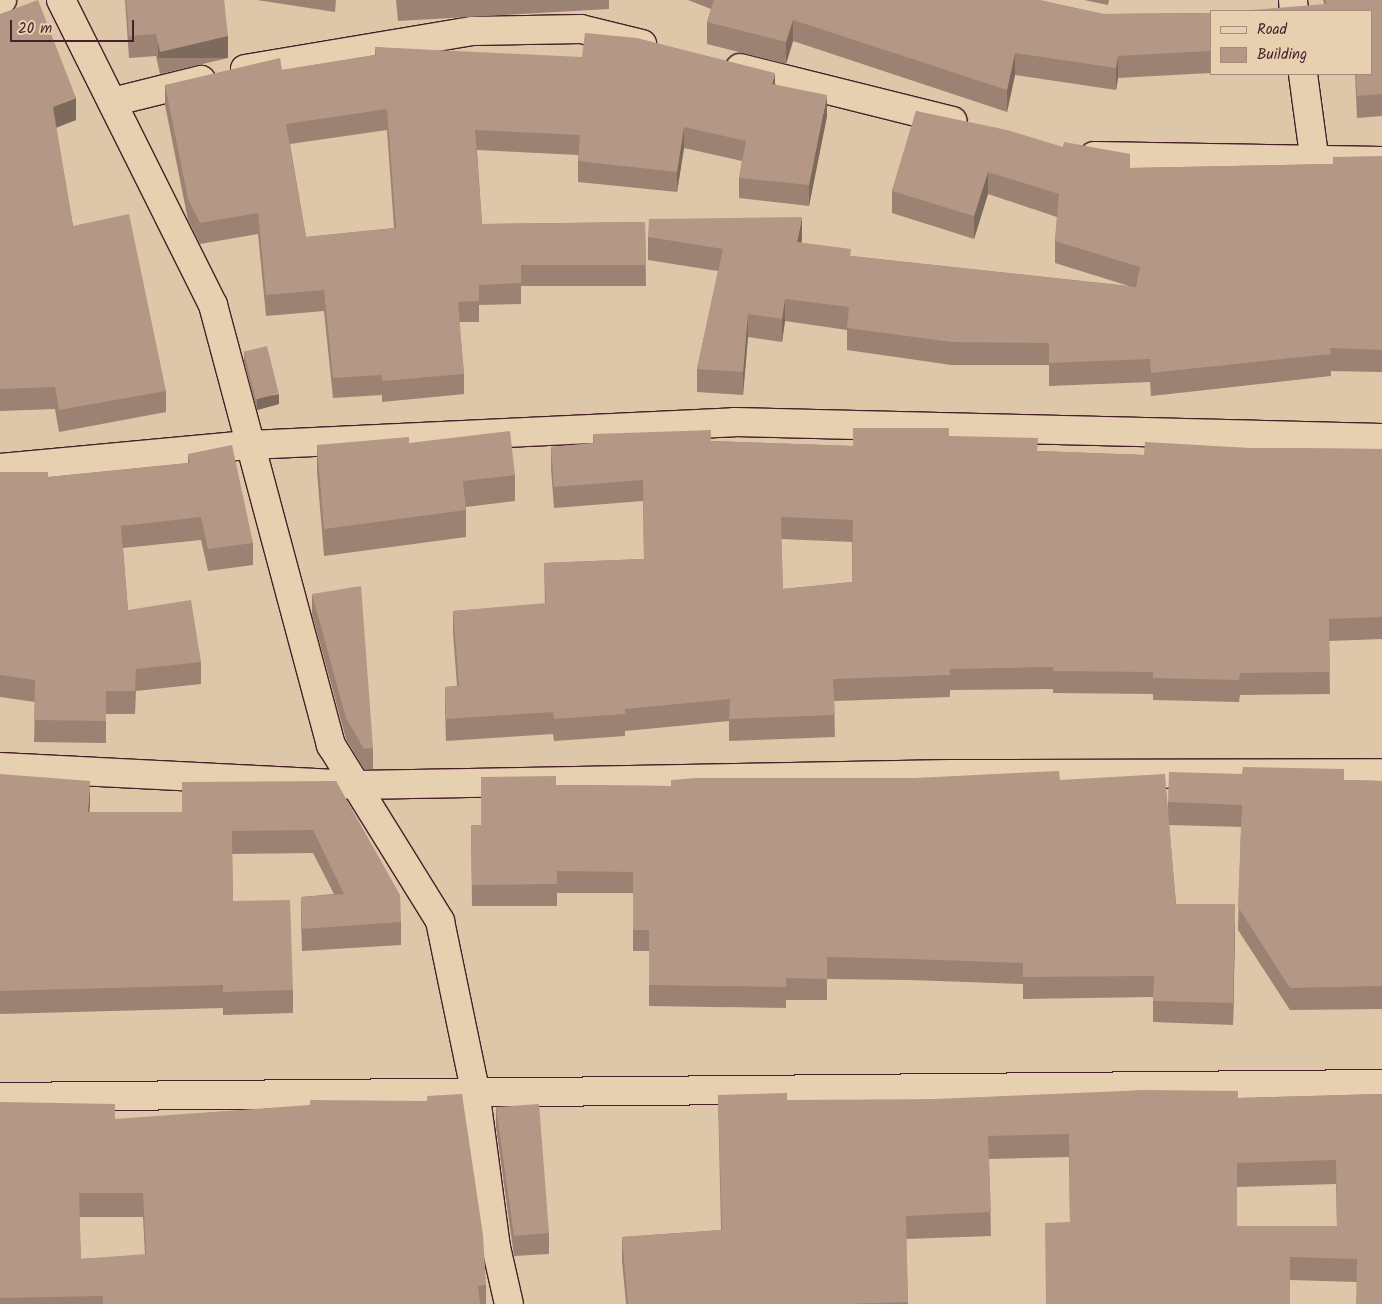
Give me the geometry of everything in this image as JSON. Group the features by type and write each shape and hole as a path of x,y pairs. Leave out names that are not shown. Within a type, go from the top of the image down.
{"street":[{"path":"61,0 213,305 331,745 440,921 475,1090 496,1247 509,1304"},
{"path":"112,102 268,64 474,31 581,29 668,50"},
{"path":"716,62 977,127"},
{"path":"1303,75 1315,163"},
{"path":"1064,148 1103,158 1315,163 1382,161"},
{"path":"0,468 250,445 734,422 1382,438"},
{"path":"0,767 356,785 942,774 1382,772"},
{"path":"0,1097 475,1090 1382,1084"}],"building":[{"path":"38,0 76,98 53,107 73,226 129,214 166,391 59,410 55,387 0,389 0,14"},
{"path":"126,0 224,0 228,36 160,52 156,34 129,36"},
{"path":"714,0 1039,0 1103,14 1210,13 1210,51 1118,56 1116,68 1015,53 1007,90 793,20 786,42 707,22"},
{"path":"1326,0 1382,0 1382,94 1357,96 1356,75 1372,75 1372,10 1251,10 1326,4"},
{"path":"585,33 637,38 775,73 772,84 827,95 809,185 739,178 746,141 684,127 677,172 578,161 580,135 475,130 482,224 645,222 646,265 521,265 521,283 479,285 479,301 458,302 464,374 382,381 382,375 333,378 324,290 266,295 258,213 200,223 188,199 165,85 280,58 282,70 376,55 375,47 582,57","holes":["387,109 396,228 306,237 286,124"]},
{"path":"916,111 1007,130 1063,147 1064,142 1130,154 1130,168 1333,164 1333,157 1382,156 1382,350 1330,348 1331,354 1151,373 1150,359 1049,363 1049,343 951,342 847,328 849,307 785,299 782,319 748,314 743,372 697,369 723,249 648,237 649,219 802,217 797,242 851,249 850,256 1136,287 1140,267 1055,241 1059,194 988,172 974,216 892,191"},
{"path":"267,346 279,394 256,399 244,352"},
{"path":"853,428 949,428 949,436 1038,438 1037,451 1144,455 1145,442 1251,448 1382,449 1382,617 1329,619 1330,672 1240,673 1239,680 1153,678 1153,672 1053,671 1053,667 950,669 950,675 833,679 835,715 729,719 730,699 625,709 625,714 554,719 553,712 446,719 445,687 459,686 453,611 546,603 544,563 644,559 643,480 554,487 551,447 594,443 593,434 711,430 711,441 853,446","holes":["781,517 853,520 852,582 783,589"]},
{"path":"510,431 515,475 463,481 466,510 324,529 317,445 409,437 409,443"},
{"path":"232,445 253,543 208,549 201,517 121,526 128,610 191,600 201,662 136,669 135,691 106,691 106,721 34,720 35,680 0,675 0,472 48,472 48,477 190,463 188,454"},
{"path":"361,586 373,748 364,749 346,718 312,594"},
{"path":"1243,767 1344,769 1344,780 1382,781 1382,986 1290,988 1238,907 1242,805 1168,802 1169,772 1242,774"},
{"path":"1059,771 1060,780 1165,774 1176,904 1235,904 1233,1003 1153,1001 1154,976 1023,977 1023,963 909,959 827,957 827,979 786,978 786,987 649,985 649,930 633,930 633,872 557,871 557,884 472,885 471,825 481,825 481,777 556,776 556,785 671,786 671,780 696,778 914,778"},
{"path":"0,774 90,781 88,812 182,812 182,782 336,781 400,895 401,922 302,929 301,897 344,894 313,830 232,831 233,901 290,900 293,990 223,992 223,985 0,991"},
{"path":"1143,1090 1238,1091 1238,1098 1382,1094 1382,1304 1356,1304 1357,1259 1290,1257 1290,1304 1046,1304 1045,1223 1070,1222 1069,1134 988,1136 991,1212 906,1216 908,1302 848,1304 628,1304 622,1237 722,1230 718,1095 787,1093 787,1100 912,1100","holes":["1336,1160 1337,1226 1237,1226 1237,1163"]},
{"path":"462,1094 483,1235 486,1285 478,1286 480,1304 103,1304 103,1296 0,1298 0,1102 115,1104 115,1119 310,1105 310,1100 427,1101 427,1096","holes":["79,1193 143,1193 146,1254 81,1259"]},
{"path":"539,1104 549,1233 514,1236 496,1107"}]}
